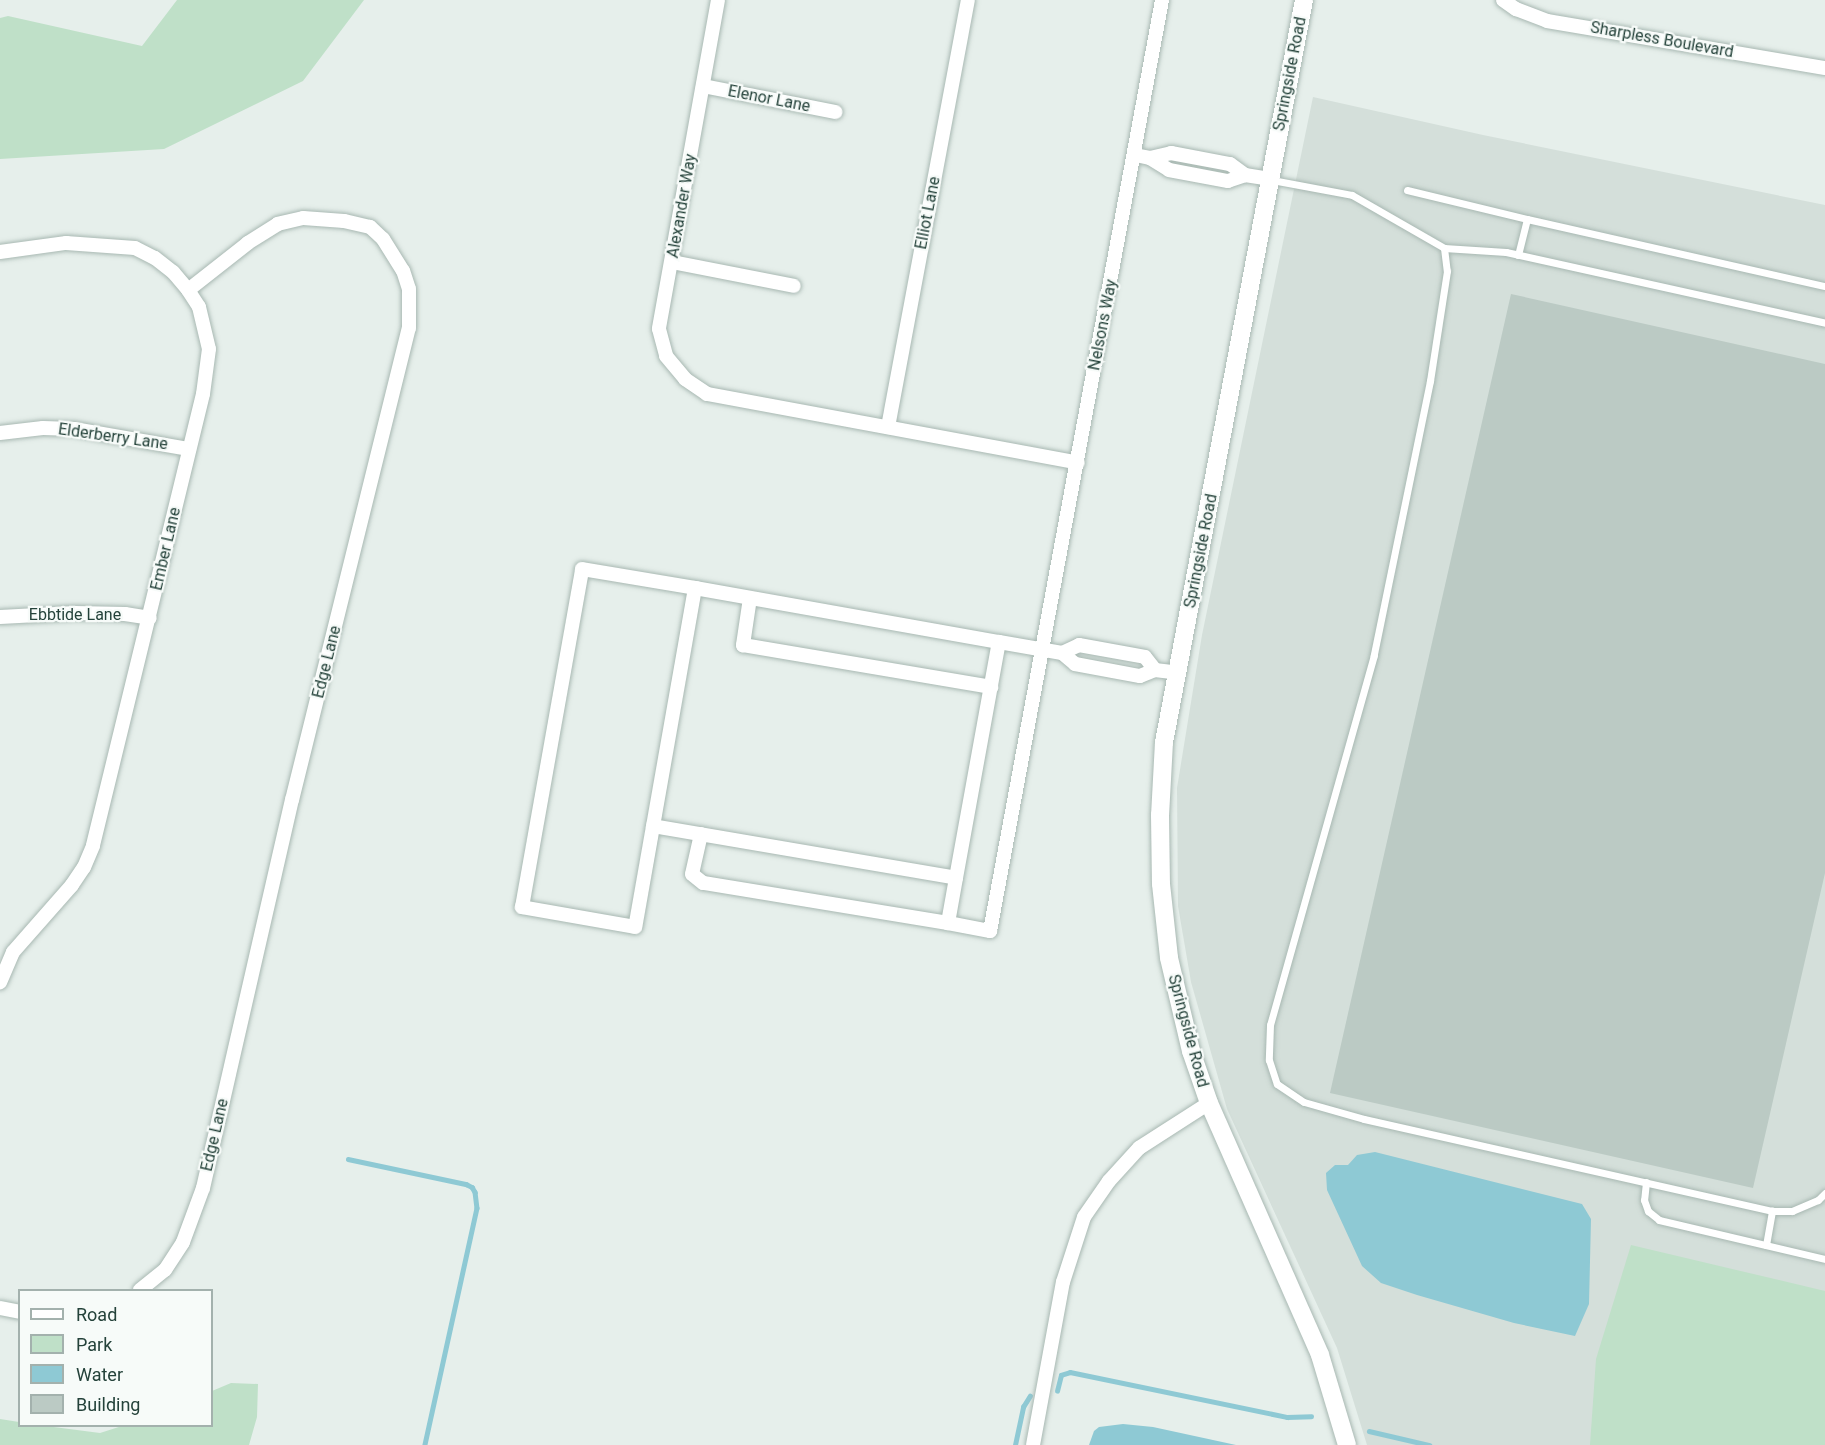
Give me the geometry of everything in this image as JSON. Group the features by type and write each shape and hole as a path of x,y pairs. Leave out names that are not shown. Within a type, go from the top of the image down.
{"main road":[{"name":"Springside Road","path":"1305,0 1164,742 1160,815 1161,884 1169,958 1191,1051 1209,1102 1320,1355 1347,1445"}],"street":[{"name":"Alexander Way","path":"718,0 659,329 666,356 685,379 707,394 888,427"},
{"name":"Elliot Lane","path":"888,427 968,0"},
{"name":"Nelsons Way","path":"948,923 990,931 1162,0"},
{"name":"Sharpless Boulevard","path":"1503,0 1516,9 1547,21 1825,68"},
{"name":"Elenor Lane","path":"703,86 835,112"},
{"path":"1135,155 1150,158 1171,153 1230,164 1245,175 1270,179"},
{"name":"Edge Lane","path":"141,1289 165,1270 183,1242 203,1188 272,882 409,328 409,289 403,271 383,239 370,227 344,221 303,218 278,224 263,232 188,290"},
{"name":"Ember Lane","path":"0,252 66,243 135,248 173,272 188,290 199,307 208,349 203,394 100,824 89,857 72,885 13,952 0,982"},
{"path":"672,262 794,286"},
{"path":"888,427 1078,462"},
{"name":"Elderberry Lane","path":"0,433 43,428 74,429 189,449"},
{"path":"695,588 635,927 522,907 582,569 695,588 1042,650 1062,652 1079,645 1145,657 1155,670"},
{"path":"750,598 743,645 991,687"},
{"name":"Ebbtide Lane","path":"0,617 75,612 125,614 150,618"},
{"path":"701,834 692,874 703,883 948,923 999,642"},
{"path":"1062,652 1075,664 1140,676 1155,670 1178,673"},
{"path":"653,826 956,878"},
{"name":"Springside Road","path":"1033,1445 1063,1282 1084,1217 1109,1181 1139,1148 1209,1102"},
{"path":"0,1308 18,1312"}],"lane":[{"path":"1270,179 1352,195 1444,248 1518,255 1825,323"},
{"path":"1407,190 1825,286"},
{"path":"1518,255 1527,219"},
{"path":"1444,248 1447,271 1430,381 1374,655 1270,1025 1269,1060 1277,1084 1304,1102 1364,1119 1772,1211 1792,1211 1818,1200 1825,1193"},
{"path":"1646,1182 1644,1200 1648,1211 1659,1220 1825,1259"},
{"path":"1766,1245 1772,1211"}],"shaded area":[{"path":"1313,97 1483,135 1825,205 1825,1445 1367,1445 1337,1348 1227,1109 1191,982 1178,906 1177,788 1202,635"}],"green space":[{"path":"177,0 364,0 303,81 164,149 0,159 0,18 8,16 142,46"},
{"path":"1631,1245 1825,1291 1825,1445 1590,1445 1596,1359"},
{"path":"231,1383 258,1384 257,1417 249,1445 0,1445 0,1419 18,1422 18,1427 54,1427 100,1433 119,1427 213,1427 213,1391"}],"water":[{"path":"1375,1152 1582,1204 1591,1219 1589,1304 1575,1336 1514,1323 1417,1295 1381,1283 1362,1266 1327,1190 1326,1173 1335,1165 1348,1165 1357,1155"},
{"path":"1123,1424 1153,1427 1236,1445 1089,1445 1094,1431 1099,1427"}],"building":[{"path":"1511,294 1825,364 1825,873 1753,1188 1330,1093"}],"waterway":[{"path":"348,1159 466,1184 475,1192 477,1208 425,1445"},
{"path":"1057,1391 1061,1375 1070,1372 1287,1417 1311,1416"},
{"path":"1015,1445 1023,1407 1030,1396"},
{"path":"1369,1431 1429,1445"}]}
